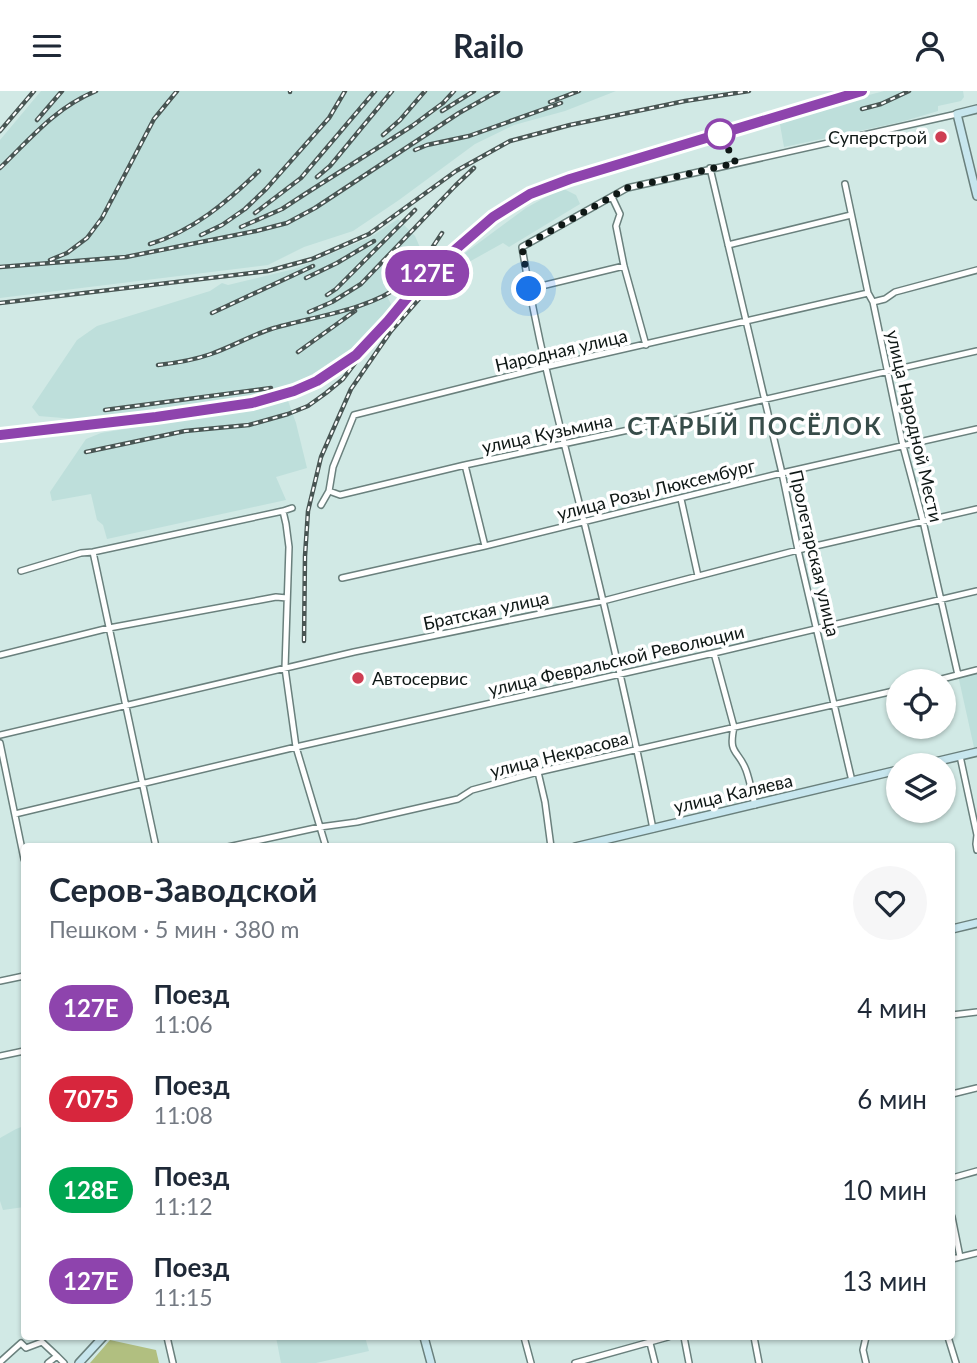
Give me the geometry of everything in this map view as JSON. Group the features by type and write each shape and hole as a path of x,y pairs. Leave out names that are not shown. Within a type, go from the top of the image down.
{"street":[{"path":"653,828 621,674 545,367 522,247 627,188 977,109"},
{"path":"957,114 977,196"},
{"name":"Пролетарская улица","path":"710,168 852,781"},
{"name":"улица Народной Мести","path":"845,184 903,446 958,675"},
{"path":"612,197 620,214 617,226 624,267 646,345"},
{"path":"728,245 851,215"},
{"path":"529,289 624,267"},
{"path":"873,302 885,299 895,292 977,270"},
{"name":"Народная улица","path":"321,505 329,491 333,467 354,415 545,367 868,293"},
{"name":"улица Кузьмина","path":"329,491 340,495 977,351"},
{"name":"улица Розы Люксембург","path":"342,578 977,429"},
{"path":"465,465 485,546"},
{"path":"681,499 698,576"},
{"path":"20,571 81,553 292,507"},
{"name":"Братская улица","path":"0,735 354,652 603,601 798,550 977,509"},
{"path":"283,511 289,547 285,668 296,747 325,843"},
{"path":"93,552 155,843"},
{"name":"улица Февральской Революции","path":"16,814 977,591"},
{"path":"0,655 109,628 276,597 288,598"},
{"path":"714,653 734,727 733,749 746,769 755,805"},
{"path":"958,675 977,670"},
{"name":"улица Некрасова","path":"246,843 458,799 472,790 538,772 886,693"},
{"path":"0,743 21,843"},
{"path":"956,757 977,752"},
{"path":"960,756 977,835 977,850"},
{"path":"538,772 550,843"},
{"name":"улица Каляева","path":"591,843 886,773"},
{"path":"955,928 977,923"},
{"path":"0,981 21,977"},
{"path":"955,1015 977,1012"},
{"path":"0,1056 21,1052"},
{"path":"955,1093 977,1088"},
{"path":"955,1177 977,1171"},
{"path":"955,1232 960,1257"},
{"path":"955,1258 977,1253"},
{"path":"79,1363 100,1340"},
{"path":"168,1340 173,1363"},
{"path":"427,1340 431,1363"},
{"path":"525,1340 531,1363"},
{"path":"576,1363 659,1340"},
{"path":"685,1340 689,1363"},
{"path":"755,1340 759,1363"},
{"path":"865,1340 863,1350 866,1363"},
{"path":"949,1340 956,1363"},
{"path":"0,1362 21,1343 26,1348 42,1342 64,1363"},
{"path":"650,1343 655,1363"},
{"path":"48,1363 57,1356"}],"shaded area":[{"path":"41,91 616,91 565,111 514,125 475,144 353,231 304,247 268,265 0,298 0,140"},
{"path":"884,91 963,91 964,97 961,101 938,106 938,111 901,122 784,147 779,119"},
{"path":"562,188 576,195 580,204 509,247 503,243 460,267 467,278 458,287 450,278 430,296 429,293 461,256 526,208"},
{"path":"398,219 415,236 422,252 387,296 392,306 360,343 328,370 275,395 98,421 39,416 32,407 77,340 97,326 210,291 222,283 228,285 294,269 369,238"},
{"path":"287,398 307,468 276,477 286,500 107,539 103,525 97,520 91,494 52,501 50,492 86,439 101,433 255,407"},
{"path":"977,670 977,752 975,752 958,675"},
{"path":"21,1127 21,1207 3,1210 0,1201 0,1138"},
{"path":"277,1340 366,1340 369,1351 316,1363 281,1363"}],"green space":[{"path":"110,1340 156,1350 159,1363 90,1363"}],"railway":[{"path":"0,131 34,91"},
{"path":"37,120 62,91"},
{"path":"0,168 56,115 96,91"},
{"path":"50,260 67,253 87,238 102,218 154,119 177,91"},
{"path":"201,235 245,209 266,189 329,118 345,91"},
{"path":"255,213 301,178 375,91"},
{"path":"317,177 330,166 392,91"},
{"path":"383,135 425,91"},
{"path":"241,227 282,209 412,126 443,103 454,91"},
{"path":"442,111 474,91"},
{"path":"0,267 126,257 287,223 315,208 459,113 498,91"},
{"path":"550,102 579,91"},
{"path":"0,303 268,271 312,259 369,234 456,171 510,141 570,125 685,101 749,91"},
{"path":"0,435 156,417 252,402 294,391 317,381 356,355 426,275 493,217 530,194 570,179 862,91"},
{"path":"862,109 881,104 909,91"},
{"path":"415,150 469,136 561,103"},
{"path":"309,312 361,284 474,168"},
{"path":"150,244 181,231 209,214 259,171"},
{"path":"327,295 415,210"},
{"path":"158,365 205,356 271,329 340,312 374,300 402,284 424,260 442,233"},
{"path":"306,278 374,241"},
{"path":"212,313 313,266"},
{"path":"304,641 308,511 321,457 351,389 391,331 446,268"},
{"path":"298,352 355,311"},
{"path":"86,452 185,431 249,425 288,414 308,406 326,393 343,379 359,358"},
{"path":"105,410 271,388"}],"train":[{"name":"127Е","path":"0,435 252,403 294,391 317,381 356,355 426,275 493,217 530,194 570,179 862,91"}],"place":[{"name":"Суперстрой","path":"941,137"},
{"name":"Автосервис","path":"358,678"}],"district":[{"name":"СТАРЫЙ ПОСЁЛОК","path":"755,425"}],"route":[{"path":"529,289 522,247 627,188 736,163 720,134"}]}
